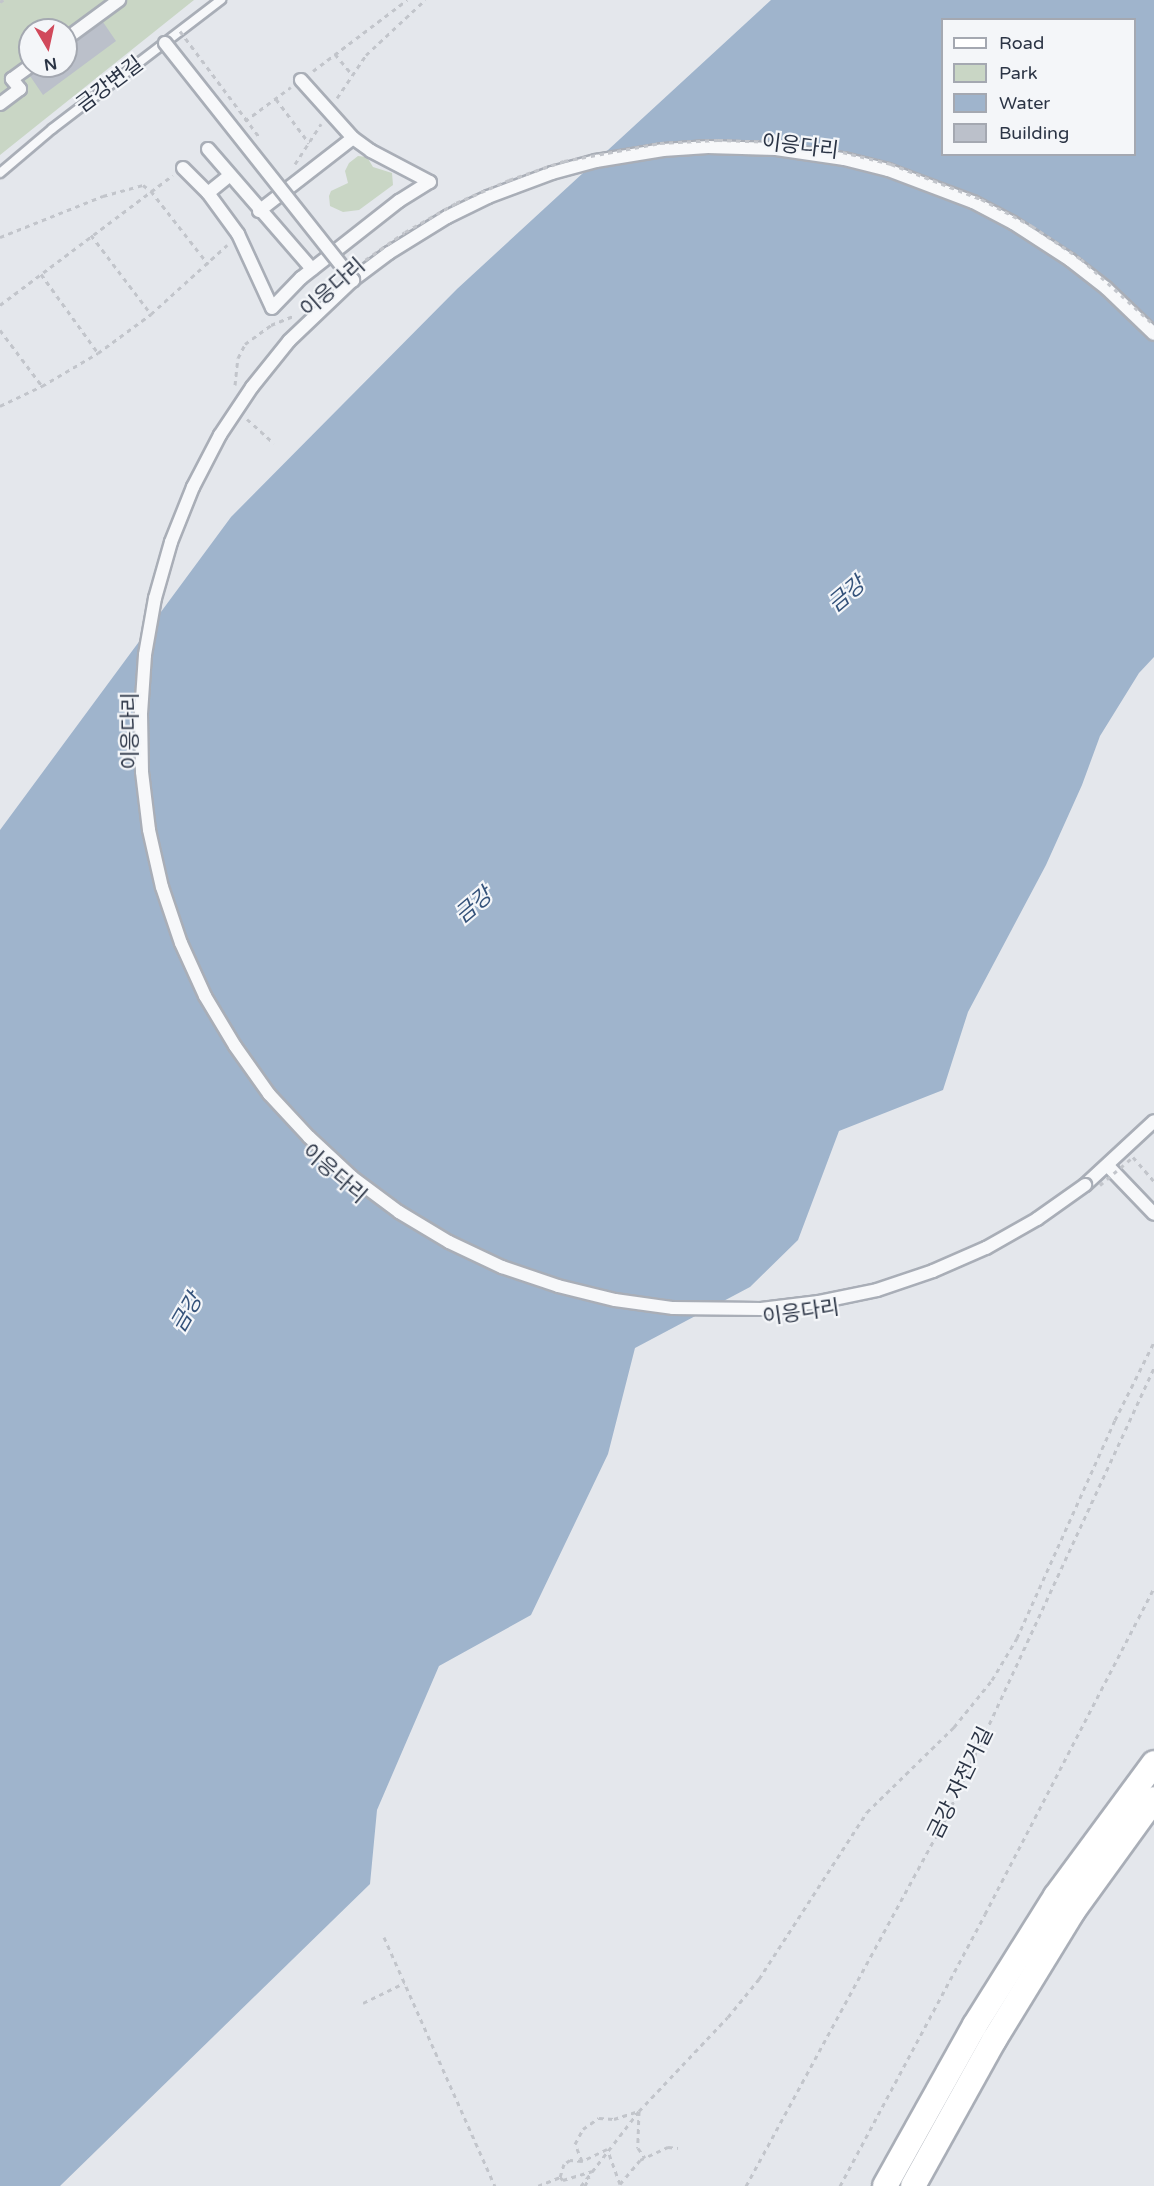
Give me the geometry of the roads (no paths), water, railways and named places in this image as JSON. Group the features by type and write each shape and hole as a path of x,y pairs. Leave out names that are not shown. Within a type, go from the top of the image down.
{"main road":[{"path":"885,2186 975,2025 1056,1896 1154,1763"},
{"path":"913,2186 994,2040 1073,1911 1154,1799"}],"street":[{"path":"78,30 119,0"},
{"path":"165,43 353,275"},
{"path":"0,104 20,89 12,79 18,75"},
{"path":"183,168 208,194 238,234 272,308 312,269 399,201 430,182 371,151 353,138 301,80"},
{"path":"259,211 353,138"},
{"name":"이응다리","path":"1154,334 1106,288 1070,260 1013,223 973,202 888,170 844,159 776,149 720,147 663,150 596,161 552,173 488,197 447,217 353,275 270,363 236,410 206,461 182,514 163,570 149,627 142,685 140,743 145,801 155,859 171,915 193,970 220,1021 252,1070 288,1116 330,1158 375,1195 424,1227 476,1255 530,1277 586,1294 683,1308 732,1310 790,1306 848,1296 905,1281 960,1260 1012,1234 1062,1203 1108,1166 1154,1121"},
{"path":"208,149 259,211 312,269"},
{"path":"208,194 230,175"},
{"path":"1108,1166 1154,1214"}],"lane":[{"name":"금강변길","path":"0,173 52,129 221,0"}],"water":[{"name":"금강","path":"771,0 1154,0 1154,657 1139,673 1100,736 1082,785 1046,865 968,1012 943,1090 839,1131 798,1240 750,1287 635,1348 608,1454 531,1615 439,1666 377,1810 370,1884 60,2186 0,2186 0,830 231,517 457,289"}]}
